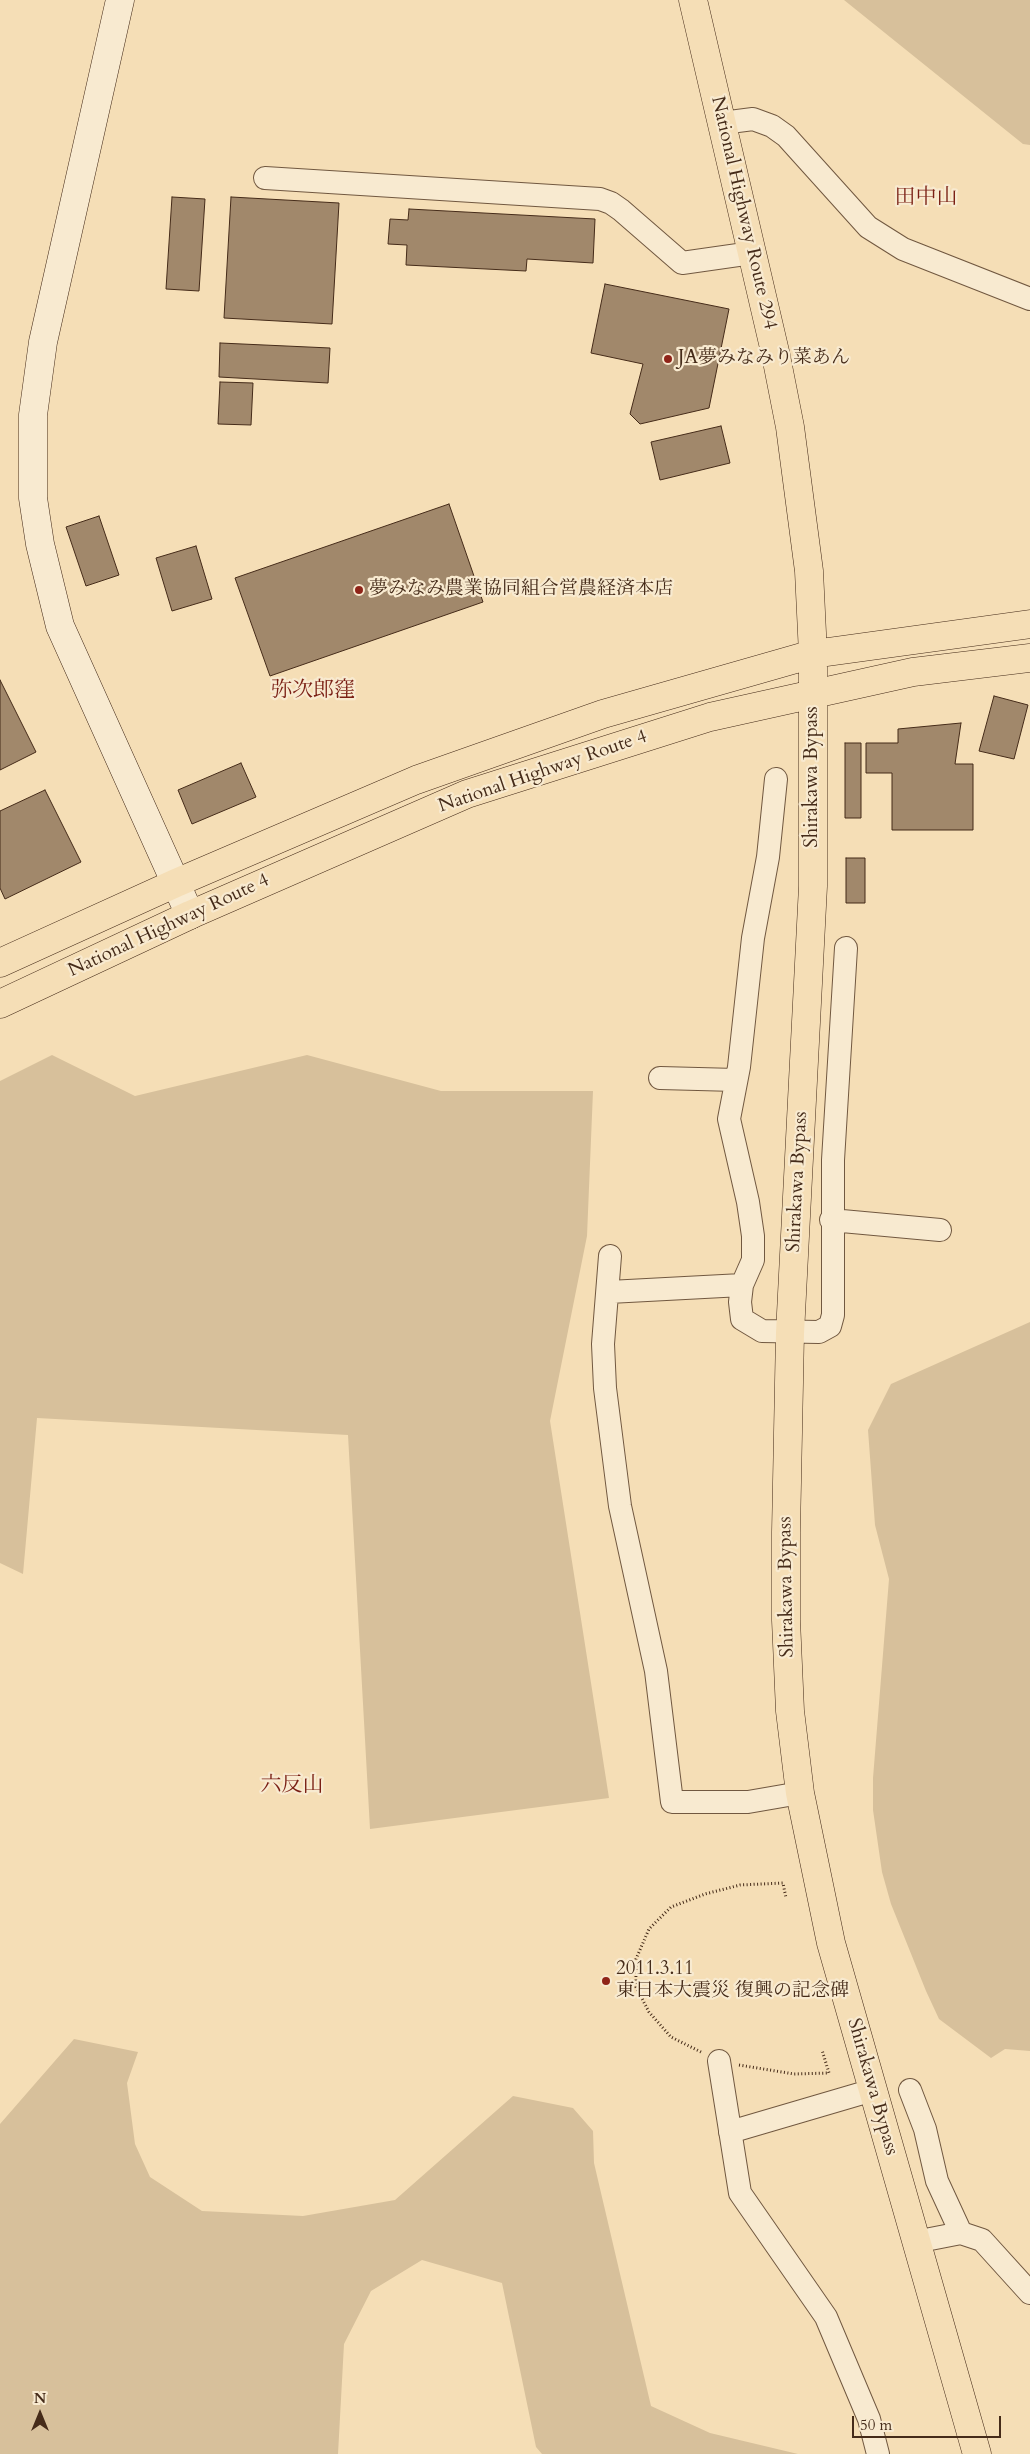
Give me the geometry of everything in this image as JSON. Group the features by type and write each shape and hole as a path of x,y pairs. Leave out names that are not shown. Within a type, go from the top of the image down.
{"highway":[{"name":"National Highway Route 294","path":"693,0 790,427 809,571 813,696"},
{"name":"National Highway Route 4","path":"0,963 176,883 416,780 603,714 813,654 1030,624"},
{"name":"National Highway Route 4","path":"0,1004 190,915 467,794 710,717 813,696 913,672 1030,658"},
{"name":"Shirakawa Bypass","path":"813,696 814,886 790,1333 786,1620 790,1711 800,1793 831,1943 977,2454"}],"street":[{"path":"120,0 42,342 33,415 33,498 40,544 60,626 190,915"},
{"path":"722,123 753,119 772,126 786,136 868,227 903,249 1030,299"},
{"path":"264,178 600,199 611,202 682,263 752,253"},
{"path":"776,779 768,857 752,938 736,1080 729,1120 753,1236 753,1260 742,1285 740,1302 742,1319 762,1331 790,1333 819,1332 830,1326 833,1315 831,1220 833,1160 846,948"},
{"path":"660,1078 736,1080"},
{"path":"831,1220 940,1230"},
{"path":"610,1256 609,1292 603,1344 620,1506 656,1672 672,1802 748,1802 800,1793"},
{"path":"609,1292 742,1285"},
{"path":"719,2061 740,2193 826,2317 869,2419 878,2454"},
{"path":"730,2132 873,2090"},
{"path":"910,2090 925,2129 937,2181 961,2233"},
{"path":"915,2242 961,2233 982,2240 1030,2293"}],"path":[{"path":"786,1898 783,1883 740,1885 705,1894 671,1907 649,1929 636,1959 636,1987 650,2012 672,2037 719,2061 775,2072 829,2074 822,2050"}],"shaded area":[{"path":"844,0 1030,0 1030,145 1023,144"},
{"path":"52,1055 135,1096 307,1055 441,1091 593,1091 587,1236 550,1421 609,1798 370,1829 348,1435 37,1418 23,1574 0,1563 0,1081"},
{"path":"1030,1322 1030,2051 1005,2049 991,2058 939,2019 891,1904 882,1872 873,1810 873,1778 889,1579 875,1525 868,1430 891,1384"},
{"path":"74,2039 138,2052 127,2083 135,2144 150,2177 202,2211 303,2216 395,2200 513,2096 573,2108 593,2131 594,2163 651,2406 710,2433 798,2454 542,2454 536,2447 502,2283 422,2260 371,2291 344,2344 338,2454 0,2454 0,2124"}],"building":[{"path":"172,197 205,199 199,291 166,289"},
{"path":"231,197 339,203 332,324 224,318"},
{"path":"409,209 595,219 593,263 527,259 526,271 406,265 407,245 388,244 390,219 408,220"},
{"name":"JA夢みなみり菜あん","path":"605,284 729,309 709,408 640,424 630,414 643,364 591,353"},
{"path":"220,343 330,348 328,383 219,377"},
{"path":"220,382 253,383 251,425 218,424"},
{"path":"721,426 730,463 660,480 651,442"},
{"name":"夢みなみ農業協同組合営農経済本店","path":"449,504 483,602 270,676 235,578"},
{"path":"99,516 119,575 86,586 66,527"},
{"path":"196,546 212,599 172,611 156,558"},
{"path":"0,680 36,752 0,770"},
{"path":"994,696 1028,705 1014,759 979,751"},
{"path":"961,723 955,764 973,764 973,830 892,830 892,773 866,773 866,743 898,743 898,729"},
{"path":"845,743 861,743 861,818 845,818"},
{"path":"241,763 256,797 192,824 178,790"},
{"path":"45,790 81,862 5,899 0,888 0,811"},
{"path":"846,858 865,858 865,903 846,903"}],"place":[{"name":"JA夢みなみり菜あん","path":"668,359"},
{"name":"夢みなみ農業協同組合営農経済本店","path":"359,590"},
{"name":"2011.3.11 東日本大震災 復興の記念碑","path":"606,1981"}],"district":[{"name":"田中山","path":"926,198"},
{"name":"弥次郎窪","path":"313,691"},
{"name":"六反山","path":"292,1786"}]}
